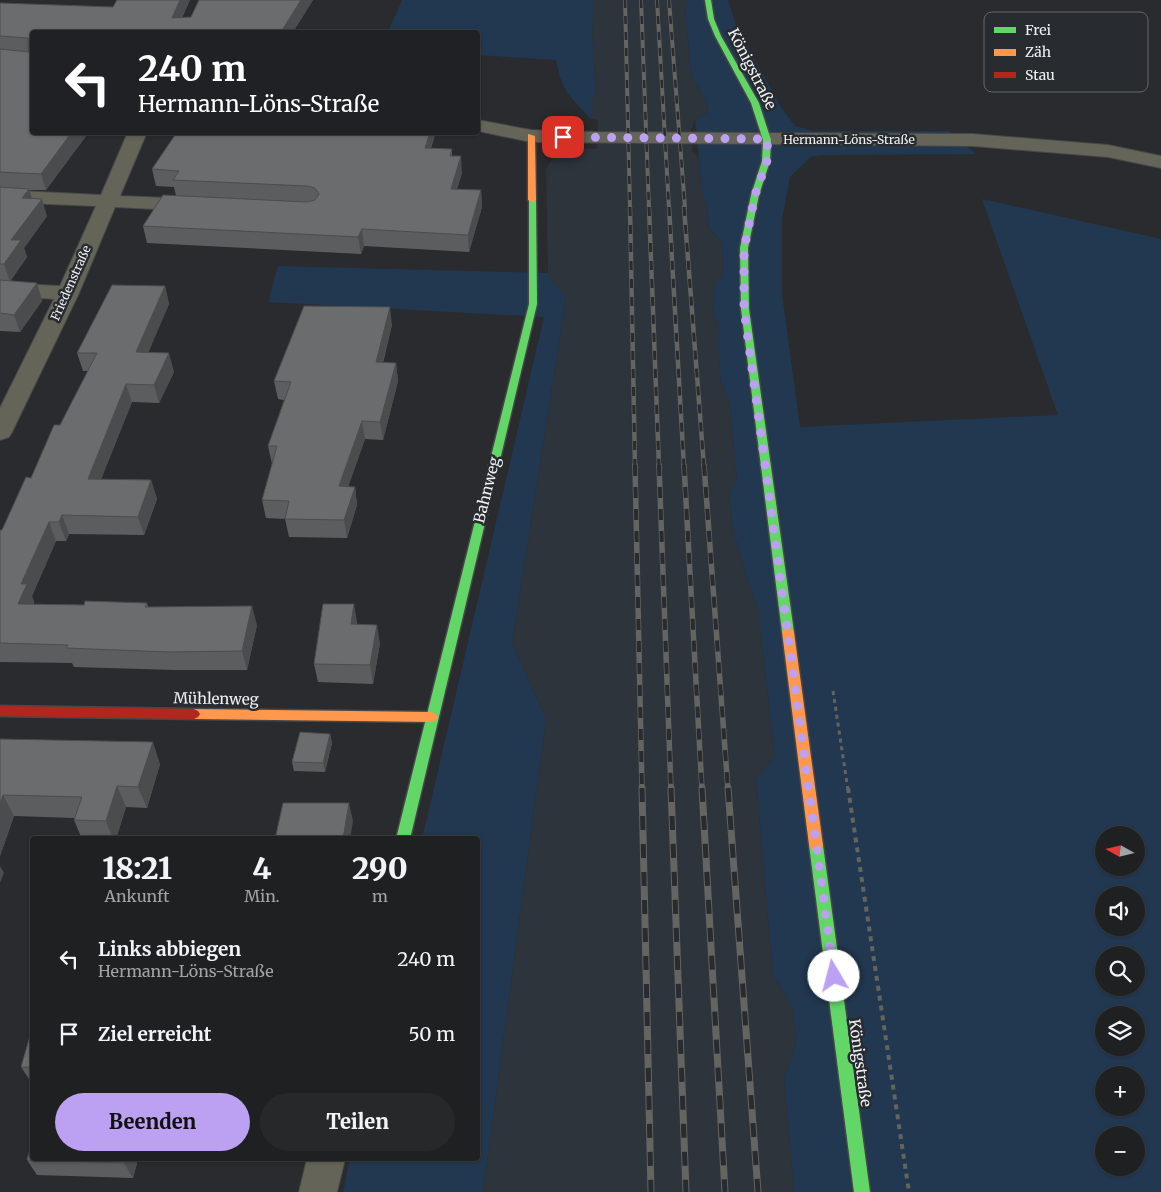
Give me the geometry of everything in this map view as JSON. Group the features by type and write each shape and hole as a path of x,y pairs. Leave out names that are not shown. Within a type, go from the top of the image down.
{"street":[{"name":"Königstraße","path":"708,0 709,17 758,106 767,139 768,158 755,195 744,249 744,309 862,1192"},
{"name":"Hermann-Löns-Straße","path":"480,126 531,136 973,140 1108,151 1161,162"},
{"name":"Friedenstraße","path":"0,432 68,293 137,135"},
{"name":"Bahnweg","path":"404,836 533,304 531,136"},
{"path":"0,196 213,206"},
{"path":"0,289 68,293"},
{"name":"Mühlenweg","path":"0,711 432,717"},
{"path":"318,1192 326,1161"}],"path":[{"path":"831,683 909,1192"}],"shaded area":[{"path":"402,0 594,0 592,34 596,92 591,102 591,119 568,93 561,79 556,60 480,55 480,30 389,30"},
{"path":"594,0 689,0 685,6 691,75 707,103 708,112 695,120 691,130 692,151 699,157 703,197 707,206 709,228 722,242 723,273 714,313 719,333 718,346 721,383 729,398 737,479 729,495 733,531 758,611 775,756 756,779 773,975 793,1008 796,1044 784,1079 794,1192 483,1192 546,719 512,643 566,297 551,280 548,273 546,169 554,157 576,149 597,149 598,120 591,119 591,102 596,92 592,34"},
{"path":"689,0 728,0 736,25 781,107 795,126 814,131 949,131 976,154 822,155 811,157 790,177 782,220 782,294 800,427 1058,415 982,199 1161,239 1161,1192 794,1192 784,1079 796,1044 793,1008 773,975 756,779 775,756 758,611 733,531 729,494 737,479 729,398 721,383 718,346 719,333 717,319 714,314 713,289 723,273 722,242 709,228 707,206 703,197 695,120 708,112 707,103 691,75 685,6"},
{"path":"278,266 548,273 551,280 566,297 512,643 546,719 483,1192 343,1192 350,1161 480,1161 480,836 423,836 544,317 268,302"}],"building":[{"path":"117,0 180,0 172,18 191,17 199,0 301,0 282,30 30,30 30,135 70,135 41,174 0,172 0,49 29,52 28,38 0,36 0,3 113,7"},
{"path":"175,135 429,135 425,148 452,149 450,156 461,156 451,189 481,190 468,235 362,229 358,237 143,226 163,195 307,202 315,200 319,194 315,188 307,186 173,180 179,171 152,169"},
{"path":"0,187 29,189 22,198 42,199 11,240 21,240 4,264 0,264"},
{"path":"0,280 37,283 14,315 0,313"},
{"path":"112,285 165,286 136,352 169,353 154,385 126,384 88,479 151,480 138,517 62,515 59,522 49,522 21,584 27,584 18,604 84,605 85,601 147,603 145,607 252,606 242,651 169,652 66,648 68,645 0,643 0,530 2,530 26,477 31,478 54,425 60,425 97,353 77,353"},
{"path":"304,306 390,307 376,362 396,363 380,422 362,421 339,486 355,487 344,520 285,519 289,501 262,500 277,446 268,446 291,382 274,381"},
{"path":"323,604 354,604 351,624 377,625 370,665 314,664"},
{"path":"300,732 330,734 323,763 292,762"},
{"path":"0,739 153,742 138,787 117,786 106,821 74,820 82,797 3,795 0,804"},
{"path":"283,803 349,803 344,836 276,836"},
{"path":"30,1036 30,1067 21,1067"},
{"path":"30,1149 30,1160 27,1160"},
{"path":"59,1161 125,1161 124,1163"}],"railway":[{"path":"625,0 630,208"},
{"path":"641,0 649,208"},
{"path":"657,0 669,208"},
{"path":"669,0 685,208"},
{"path":"630,207 635,467"},
{"path":"649,207 659,467"},
{"path":"669,207 684,467"},
{"path":"684,207 704,467"},
{"path":"635,465 642,790"},
{"path":"659,465 671,790"},
{"path":"684,465 702,790"},
{"path":"704,465 728,790"},
{"path":"642,788 651,1192"},
{"path":"671,788 686,1192"},
{"path":"702,788 725,1192"},
{"path":"728,788 758,1192"}],"traffic: fast":[{"path":"708,0 711,19 718,36 755,103 767,140 766,161 755,195 744,248 745,309 788,632"},
{"path":"404,836 533,304 532,200"},
{"path":"816,845 862,1192"}],"traffic: slow":[{"path":"531,136 532,200"},
{"path":"788,632 816,845"},
{"path":"194,714 432,717"}],"traffic: jam":[{"path":"0,711 194,714"}],"route":[{"path":"563,137 767,139 768,158 755,195 744,249 744,309 834,976"}]}
